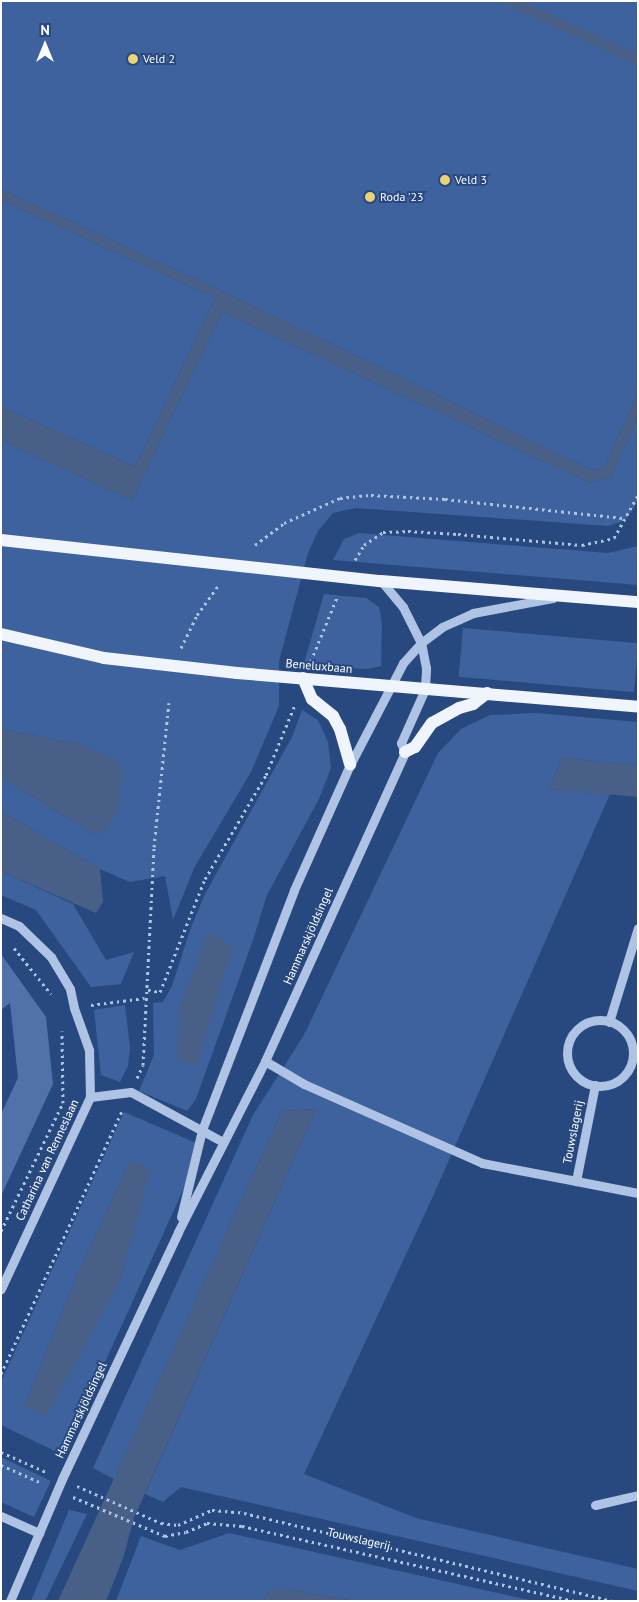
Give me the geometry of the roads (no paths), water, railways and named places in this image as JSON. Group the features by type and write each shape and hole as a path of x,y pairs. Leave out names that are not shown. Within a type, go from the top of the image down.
{"main road":[{"path":"1,540 381,581 638,602"},
{"name":"Beneluxbaan","path":"1,634 104,658 304,678 638,707"},
{"path":"304,678 312,699 333,716 340,728 350,766"},
{"path":"405,752 415,747 432,723 459,708 473,704 487,693"}],"street":[{"name":"Hammarskjöldsingel","path":"10,1601 62,1479 178,1232 265,1061 405,752 401,743 425,689 426,668 421,642 403,607 381,581"},
{"name":"Hammarskjöldsingel","path":"178,1232 202,1130 294,890 350,766 403,663 421,642 442,627 473,613 569,595"},
{"name":"Catharina van Renneslaan","path":"1,918 19,926 52,957 70,989 74,1008 89,1050 90,1097 1,1289"},
{"path":"609,1022 638,928"},
{"name":"Touwslagerij","path":"595,1020 609,1022 619,1026 630,1039 633,1053 631,1064 626,1073 616,1082 606,1085 594,1085 584,1082 573,1072 569,1064 568,1042 580,1026 595,1020"},
{"path":"265,1061 304,1084 482,1163 576,1181"},
{"name":"Touwslagerij","path":"594,1085 576,1181 638,1193"},
{"name":"Catharina van Renneslaan","path":"90,1097 130,1092 202,1130"},
{"path":"202,1130 223,1142"},
{"path":"594,1505 638,1495"},
{"path":"1,1516 39,1533"}],"place":[{"name":"Veld 2","path":"133,59"},
{"name":"Veld 3","path":"445,180"},
{"name":"Roda '23","path":"370,197"}]}
